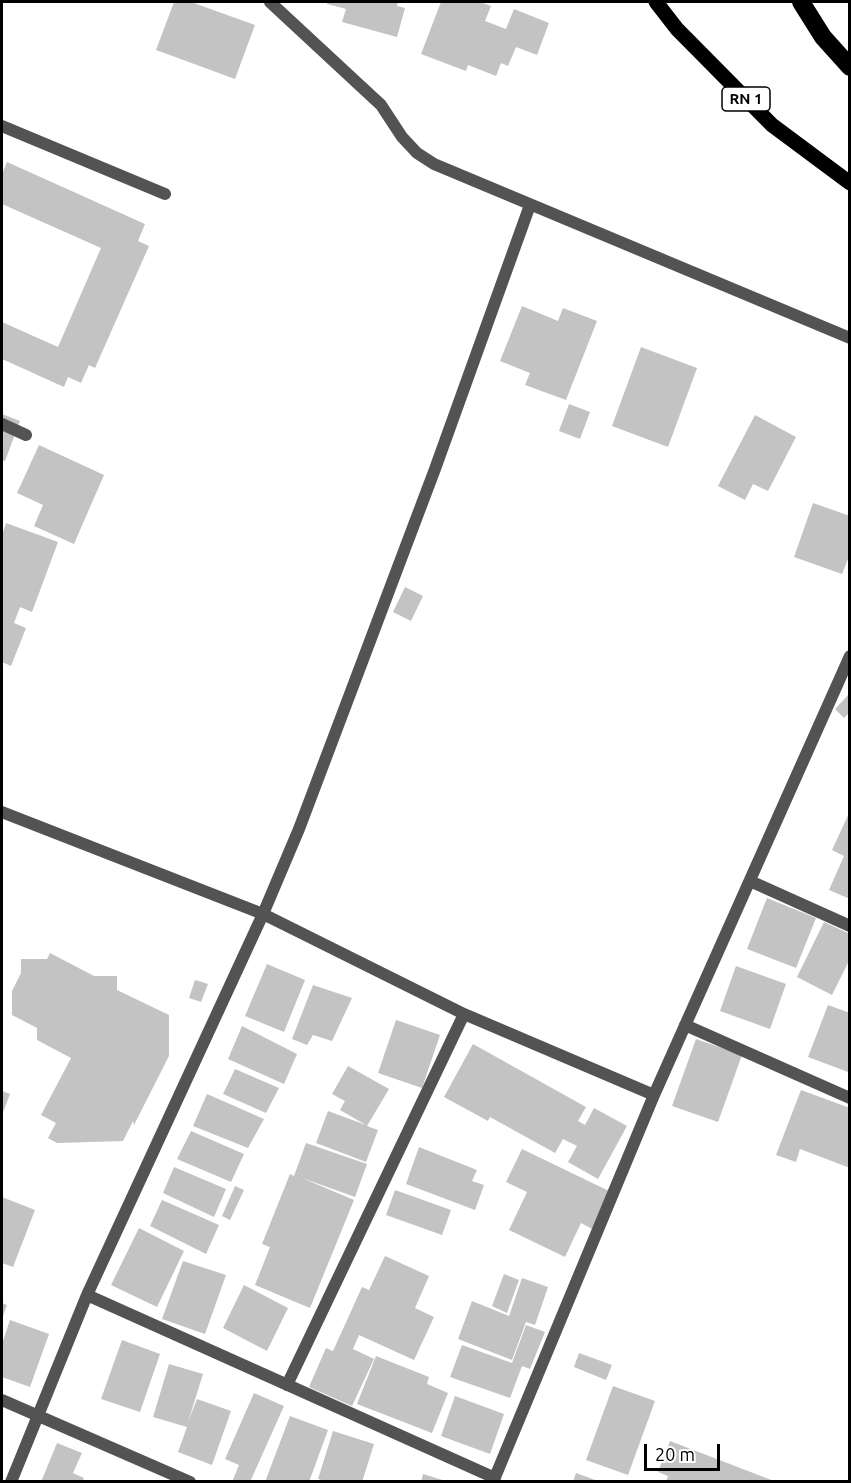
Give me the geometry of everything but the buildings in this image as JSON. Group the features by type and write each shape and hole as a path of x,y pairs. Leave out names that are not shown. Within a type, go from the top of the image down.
{"highway":[{"path":"801,2 823,37 849,67"}],"main road":[{"name":"RN 1","path":"656,2 677,28 772,125 849,183"}],"street":[{"path":"270,2 381,105 402,137 417,153 434,164 849,338"},
{"path":"2,126 165,194"},
{"path":"11,1482 87,1295 299,829 435,469 530,205"},
{"path":"2,424 26,435"},
{"path":"87,1295 494,1480 654,1095 849,656"},
{"path":"2,812 262,914 464,1014 654,1095"},
{"path":"750,881 849,926"},
{"path":"287,1385 464,1014"},
{"path":"686,1025 849,1098"},
{"path":"2,1400 190,1482"}]}
